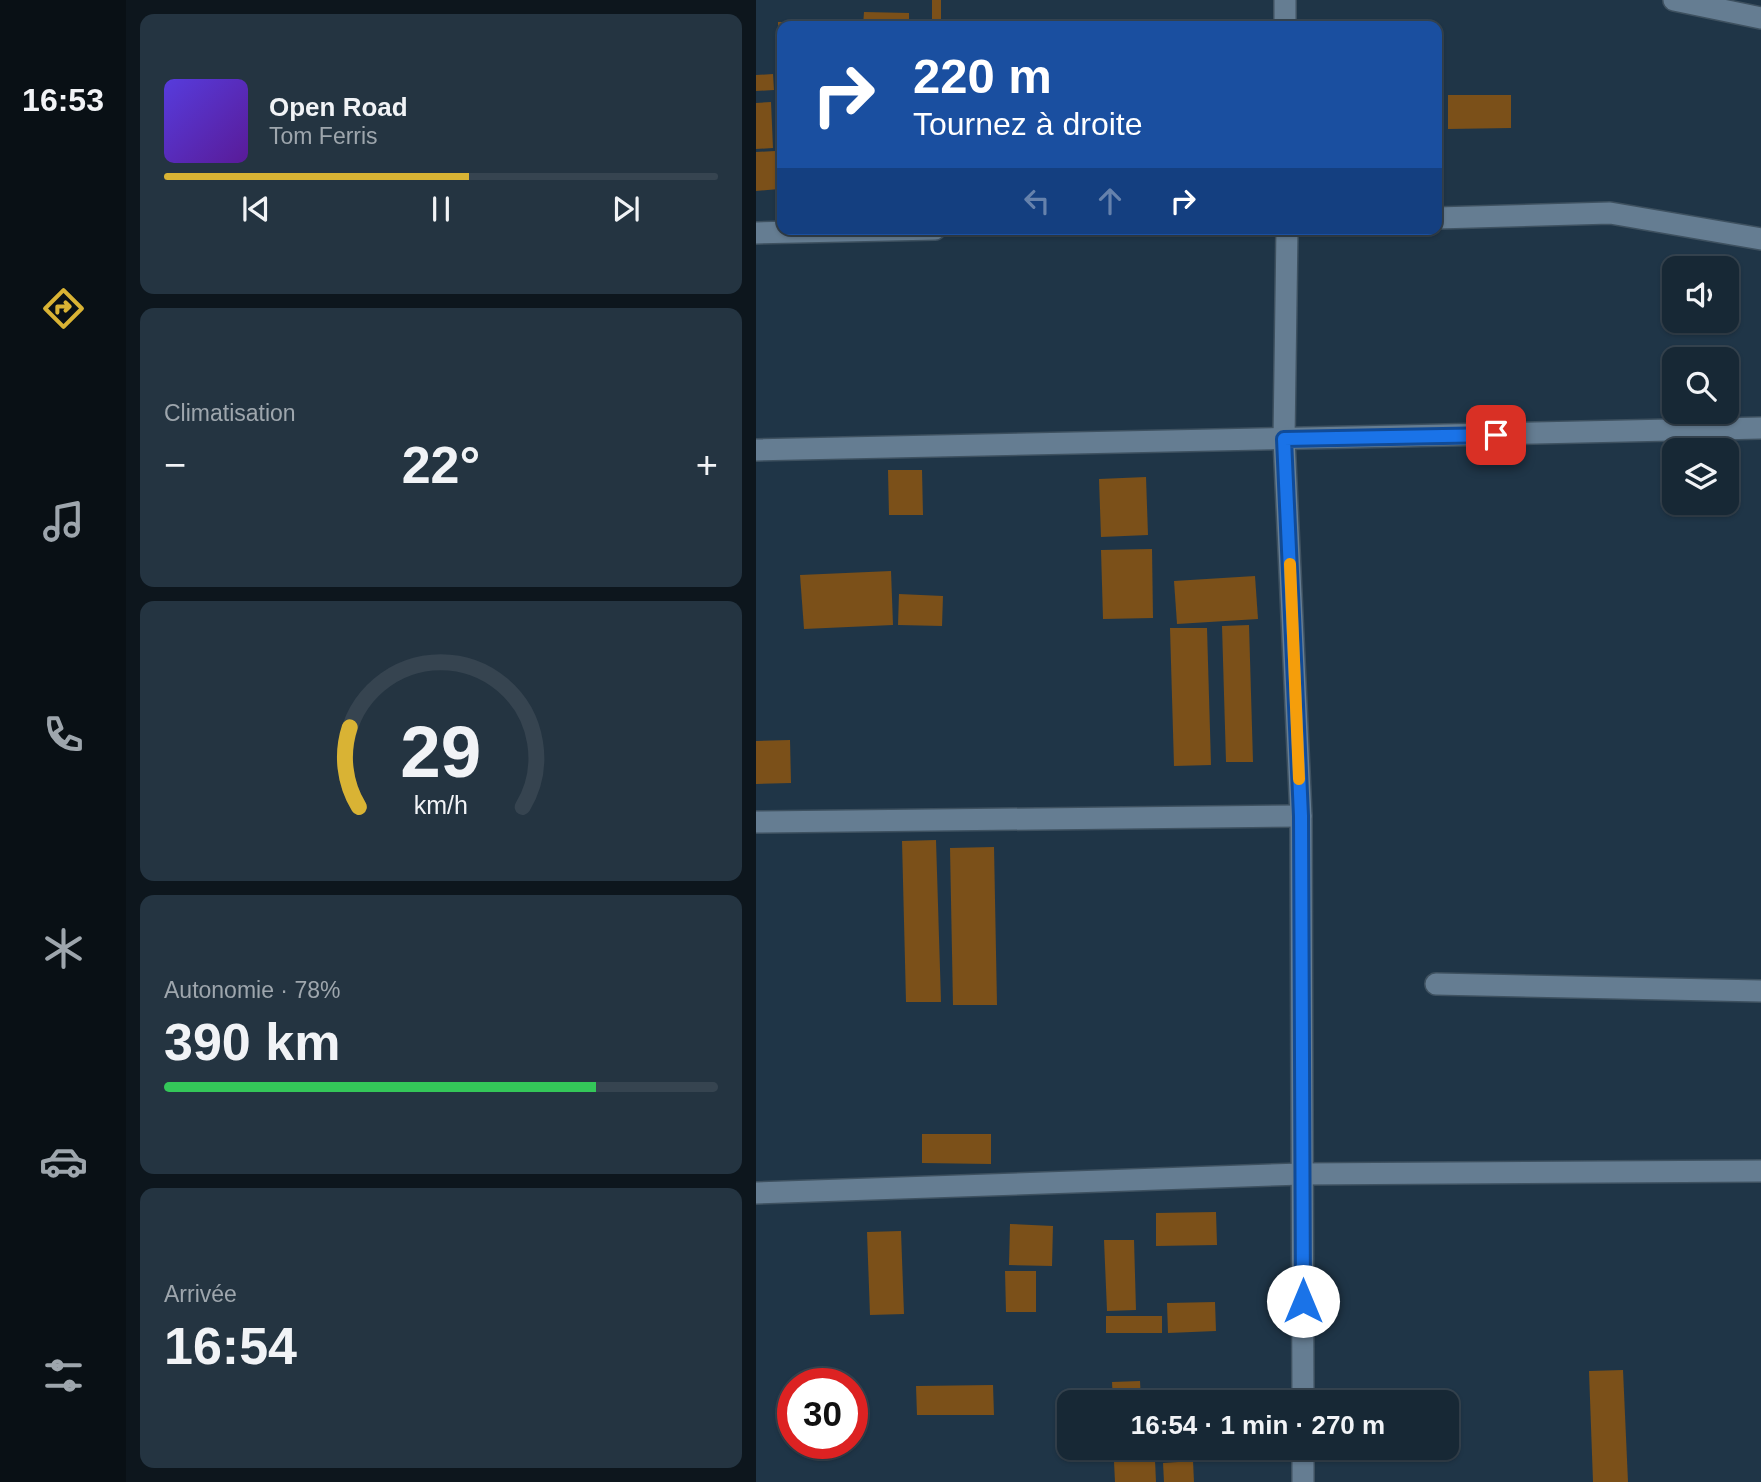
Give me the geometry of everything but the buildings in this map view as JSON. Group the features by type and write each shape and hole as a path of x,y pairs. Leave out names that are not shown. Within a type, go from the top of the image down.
{"street":[{"path":"1285,0 1285,21"},
{"path":"1674,0 1761,18"},
{"path":"1442,218 1610,213 1761,239"},
{"path":"756,233 777,233"},
{"path":"1287,235 1284,439 1301,816 1303,1390"},
{"path":"756,450 1761,428"},
{"path":"756,822 1301,816"},
{"path":"1436,984 1761,991"},
{"path":"756,1193 1303,1174 1761,1171"},
{"path":"1303,1460 1303,1482"}],"slow traffic":[{"path":"1290,564 1299,779"}],"route":[{"path":"1303,1301 1301,816 1284,439 1496,435"}]}
